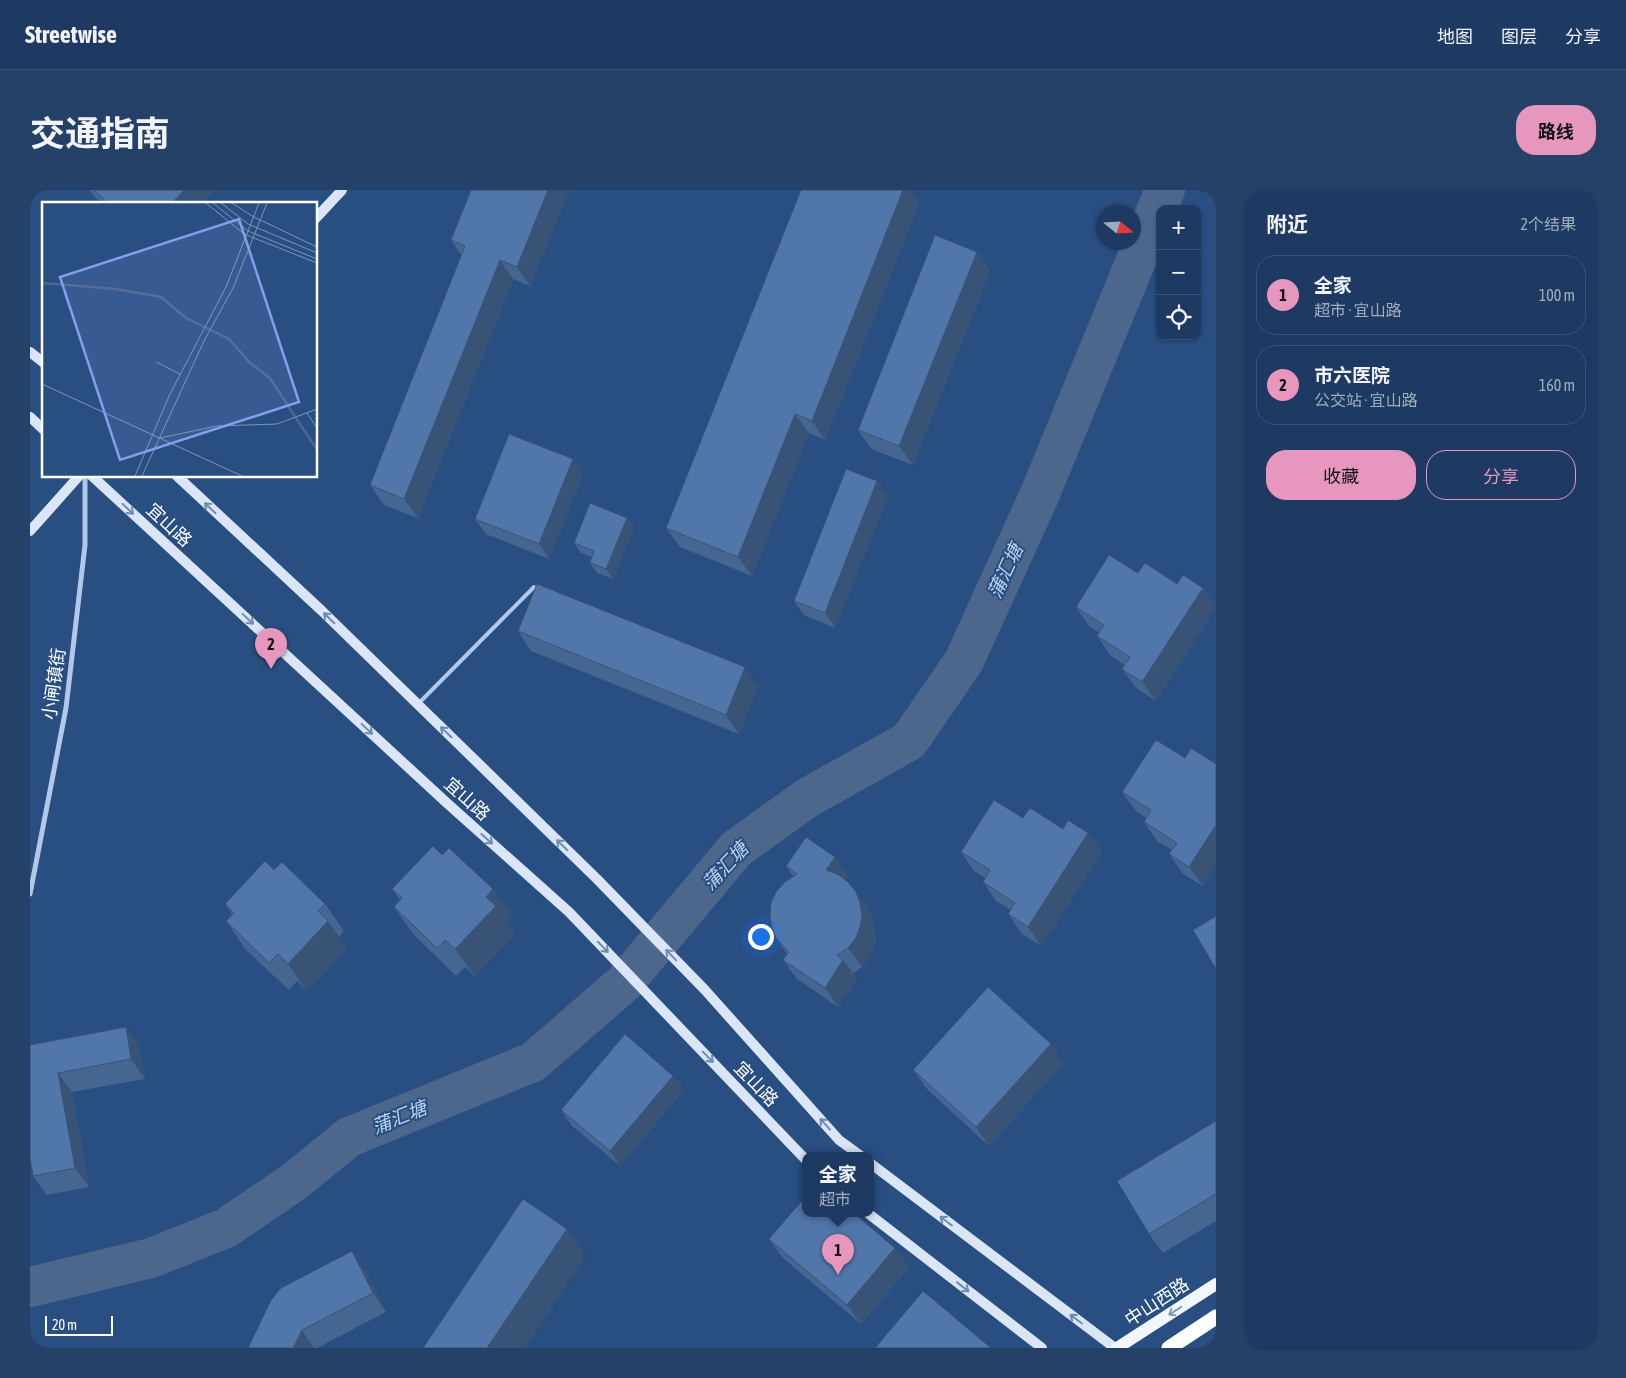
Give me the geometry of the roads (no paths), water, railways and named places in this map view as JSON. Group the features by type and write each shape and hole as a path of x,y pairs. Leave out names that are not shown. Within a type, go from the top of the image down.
{"highway":[{"path":"1169,1348 1216,1317"}],"main road":[{"path":"318,216 342,190"},
{"path":"30,352 42,361"},
{"path":"30,417 42,428"},
{"path":"30,531 77,478"},
{"name":"宜山路","path":"94,478 448,804 569,912 802,1156"},
{"name":"宜山路","path":"179,478 322,611 597,879 705,990 839,1140 856,1152"},
{"path":"874,1166 1116,1348"},
{"path":"873,1217 1042,1348"},
{"name":"中山西路","path":"1116,1348 1216,1284"}],"street":[{"name":"小闸镇街","path":"30,894 66,708 85,545 85,478"}],"lane":[{"path":"418,705 534,587"}],"waterway":[{"name":"蒲汇塘","path":"30,1287 151,1258 226,1228 295,1181 349,1137 533,1062 624,983 736,849 807,798 909,741 964,661 1039,496 1165,190"}],"place":[{"name":"市六医院","path":"271,669"},
{"name":"全家","path":"838,1275"}]}
